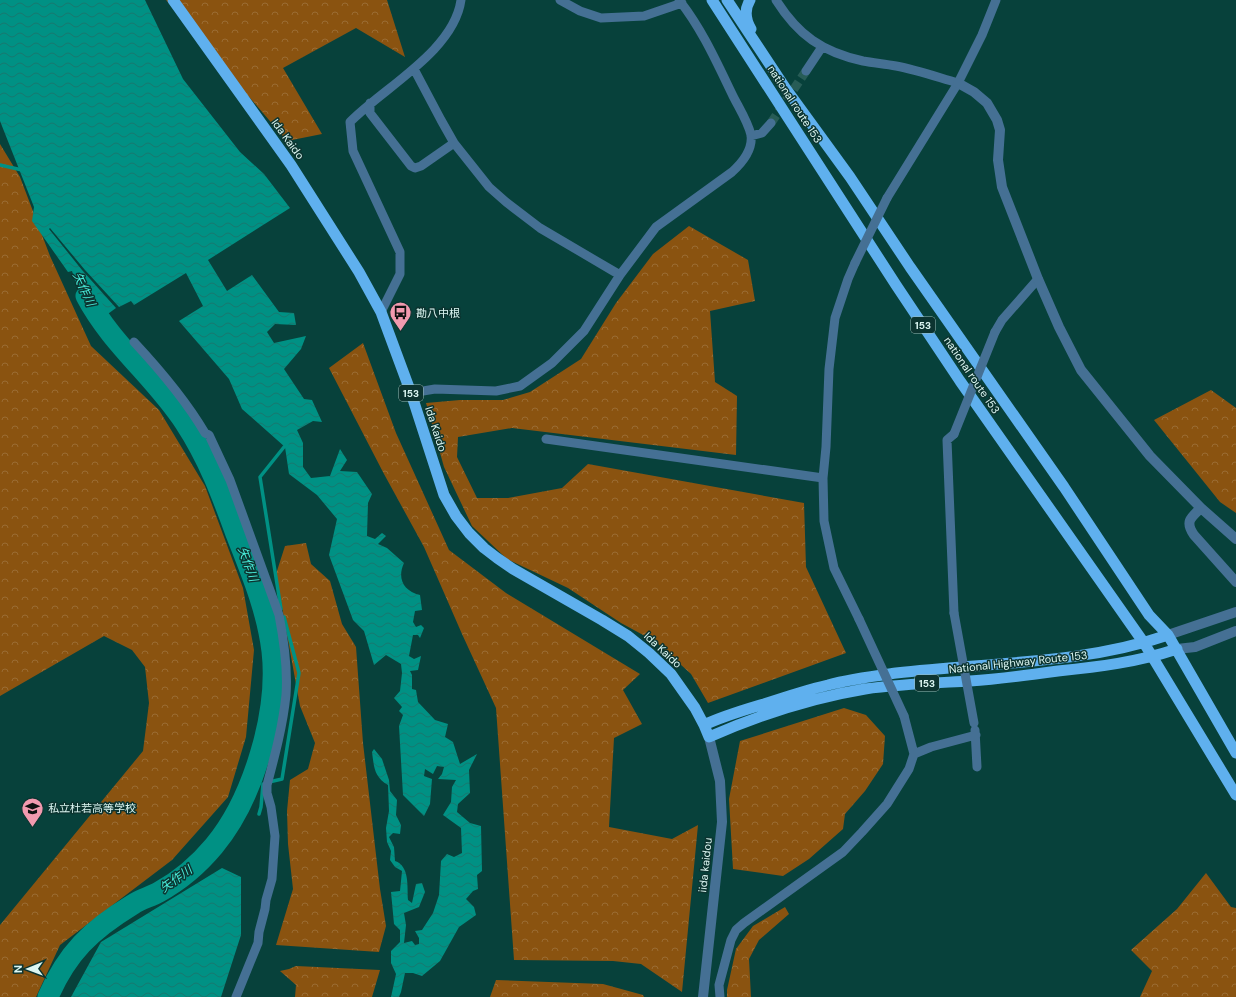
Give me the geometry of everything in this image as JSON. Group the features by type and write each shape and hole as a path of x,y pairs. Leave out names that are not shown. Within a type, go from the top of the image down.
{"highway":[{"name":"Ida Kaido","path":"173,0 291,165 359,272 382,312 411,393 444,495 456,516 469,533 484,548 513,569 628,636 649,653 671,674 695,708 709,737"},
{"name":"153","path":"709,0 721,14"},
{"name":"national route 153","path":"712,0 896,285 960,381 1153,657"},
{"name":"national route 153","path":"727,0 786,88 850,177 910,267 1064,487 1149,616 1168,635"},
{"path":"750,0 746,6 747,20 786,88"},
{"name":"153","path":"1168,635 1236,753"},
{"name":"National Highway Route 153","path":"704,725 756,706 795,694 854,680 898,673 1047,660 1085,655 1144,643 1168,635"},
{"name":"153","path":"1177,649 1153,657 1236,795"},
{"name":"National Highway Route 153","path":"709,737 744,721 777,710 812,700 864,690 930,682 970,681 1046,673 1123,663 1153,657"}],"street":[{"path":"382,312 400,274 400,252 353,151 350,122 370,103 414,69 442,40 456,18 461,0"},
{"path":"411,393 435,389 496,391 520,386 552,363 584,331 620,275 656,227 732,172 741,163 750,145 751,136 745,121 705,39 693,19 680,2 644,16 601,18 580,11 560,0"},
{"path":"776,0 791,22 803,34 822,47 856,59 915,70 958,82 974,92 987,103 997,120 1000,130 998,160 1002,187 1038,279 1059,327 1081,370 1150,456 1201,508 1236,539"},
{"path":"720,997 719,985 731,940 736,930 843,852 887,804 909,768 914,754 904,716 834,568 824,520 823,478 826,447 829,368 835,318 855,263 887,198 958,82 982,35 996,0"},
{"path":"806,71 822,47"},
{"path":"414,69 454,143 489,187 540,228 620,275"},
{"path":"370,103 370,113 411,166 415,168 421,166 454,143"},
{"path":"751,136 762,133 771,123"},
{"path":"977,767 976,735 954,612 947,440 954,434 995,332 1002,320 1038,279"},
{"path":"134,342 168,379 192,410 205,433 208,435 230,480 279,615 283,636 286,656 286,695 281,729 267,785 267,793 274,822 275,836 272,879 266,900 258,943 236,997"},
{"path":"546,439 823,478"},
{"path":"1201,508 1189,521 1189,528 1236,582"},
{"path":"1168,635 1236,612"},
{"path":"1177,649 1195,647 1236,631"},
{"path":"914,754 931,747 976,735"},
{"name":"iida kaidou","path":"703,997 722,822 720,781 709,737"}],"green space":[{"path":"166,0 387,0 405,57 356,28 283,68 322,134 287,141"},
{"path":"0,144 20,177 50,256 91,346 159,410 205,486 243,588 254,650 246,737 228,797 172,860 60,945 36,997 0,997 0,925 143,751 149,703 145,667 132,650 104,636 0,696"},
{"path":"689,226 748,260 755,301 710,311 715,382 737,396 736,455 512,428 458,437 457,457 477,498 508,498 562,488 588,464 804,503 806,567 846,653 708,703 691,674 656,642 621,623 568,588 507,559 472,526 444,467 426,403 460,400 503,400 530,392 581,359 616,303 653,254"},
{"path":"363,343 396,433 449,550 506,593 640,674 623,690 642,724 614,738 609,827 672,839 698,825 682,992 641,964 613,961 514,960 496,708 424,547 329,368"},
{"path":"1211,390 1236,408 1236,513 1220,502 1154,420"},
{"path":"306,543 311,564 330,581 342,624 356,647 363,743 380,889 386,926 379,952 276,945 293,889 288,844 287,811 290,780 308,769 315,743 300,706 276,574 285,546"},
{"path":"844,708 866,715 885,736 883,764 865,791 845,814 843,829 809,859 783,876 733,869 729,799 740,741"},
{"path":"1206,873 1231,907 1236,908 1236,997 1140,997 1152,971 1131,950 1177,909"},
{"path":"785,907 789,914 759,940 749,959 751,997 727,997 727,990 736,949 753,926"},
{"path":"296,966 380,970 372,997 295,997 296,985 280,971"},
{"path":"496,980 603,984 643,995 644,997 490,997"}],"water":[{"path":"0,0 145,0 183,79 240,152 264,174 290,208 208,260 227,291 252,275 279,312 294,313 296,325 275,324 267,332 274,343 306,336 301,349 284,369 304,399 312,400 322,422 313,421 297,430 303,443 303,467 311,478 330,476 340,449 347,460 340,471 357,472 372,494 368,503 367,536 375,539 382,533 386,536 378,544 387,548 404,563 401,574 403,583 409,590 420,595 422,610 415,611 413,622 416,627 421,625 424,628 420,638 418,635 413,635 409,656 414,659 421,656 418,670 410,671 412,675 412,689 416,690 418,702 435,720 448,724 445,737 453,742 460,764 477,754 469,770 470,793 458,804 457,812 470,823 481,826 482,871 477,875 478,889 473,891 466,899 474,907 476,915 459,927 440,961 422,976 413,973 405,973 399,997 391,997 396,974 391,963 391,951 400,942 400,930 394,924 391,892 400,891 402,871 395,867 390,860 391,851 387,842 386,828 389,811 388,785 377,775 374,767 372,752 374,749 382,759 389,780 390,791 397,800 396,815 401,825 400,834 393,833 389,837 394,847 395,861 403,867 407,878 408,900 412,903 416,884 422,883 425,892 419,907 404,913 406,925 404,943 412,941 415,945 419,944 419,938 415,931 422,930 433,913 439,895 441,861 447,854 454,857 462,853 461,828 443,815 451,802 452,787 456,780 438,779 442,774 444,767 437,766 433,774 425,769 424,776 432,779 430,804 424,816 403,795 399,726 403,715 399,711 402,707 394,698 400,691 402,673 401,664 386,655 374,665 364,631 353,620 329,555 337,519 317,495 289,474 285,447 242,409 229,379 179,321 203,306 186,273 134,305 131,301 119,307 85,270 50,228 49,229 82,270 116,308 94,324 88,316 81,287 77,287 72,271 68,272 32,221 34,207 0,121"},
{"path":"222,868 241,877 241,935 221,997 71,997 101,942"}],"waterway":[{"path":"0,165 22,170"},
{"name":"矢作川","path":"48,997 63,968 72,955 92,933 117,914 135,903 166,888 181,877 208,853 228,827 251,780 260,754 267,728 273,675 270,636 262,606 253,577 208,463 185,423 161,391 108,330 86,296"},
{"path":"281,609 260,477 287,445"},
{"path":"269,782 282,779 299,673 284,617"},
{"path":"259,814 263,784"}],"tunnel":[{"path":"771,123 806,71"}],"place":[{"name":"勘八中根","path":"401,332"},
{"name":"私立杜若高等学校","path":"33,828"}]}
